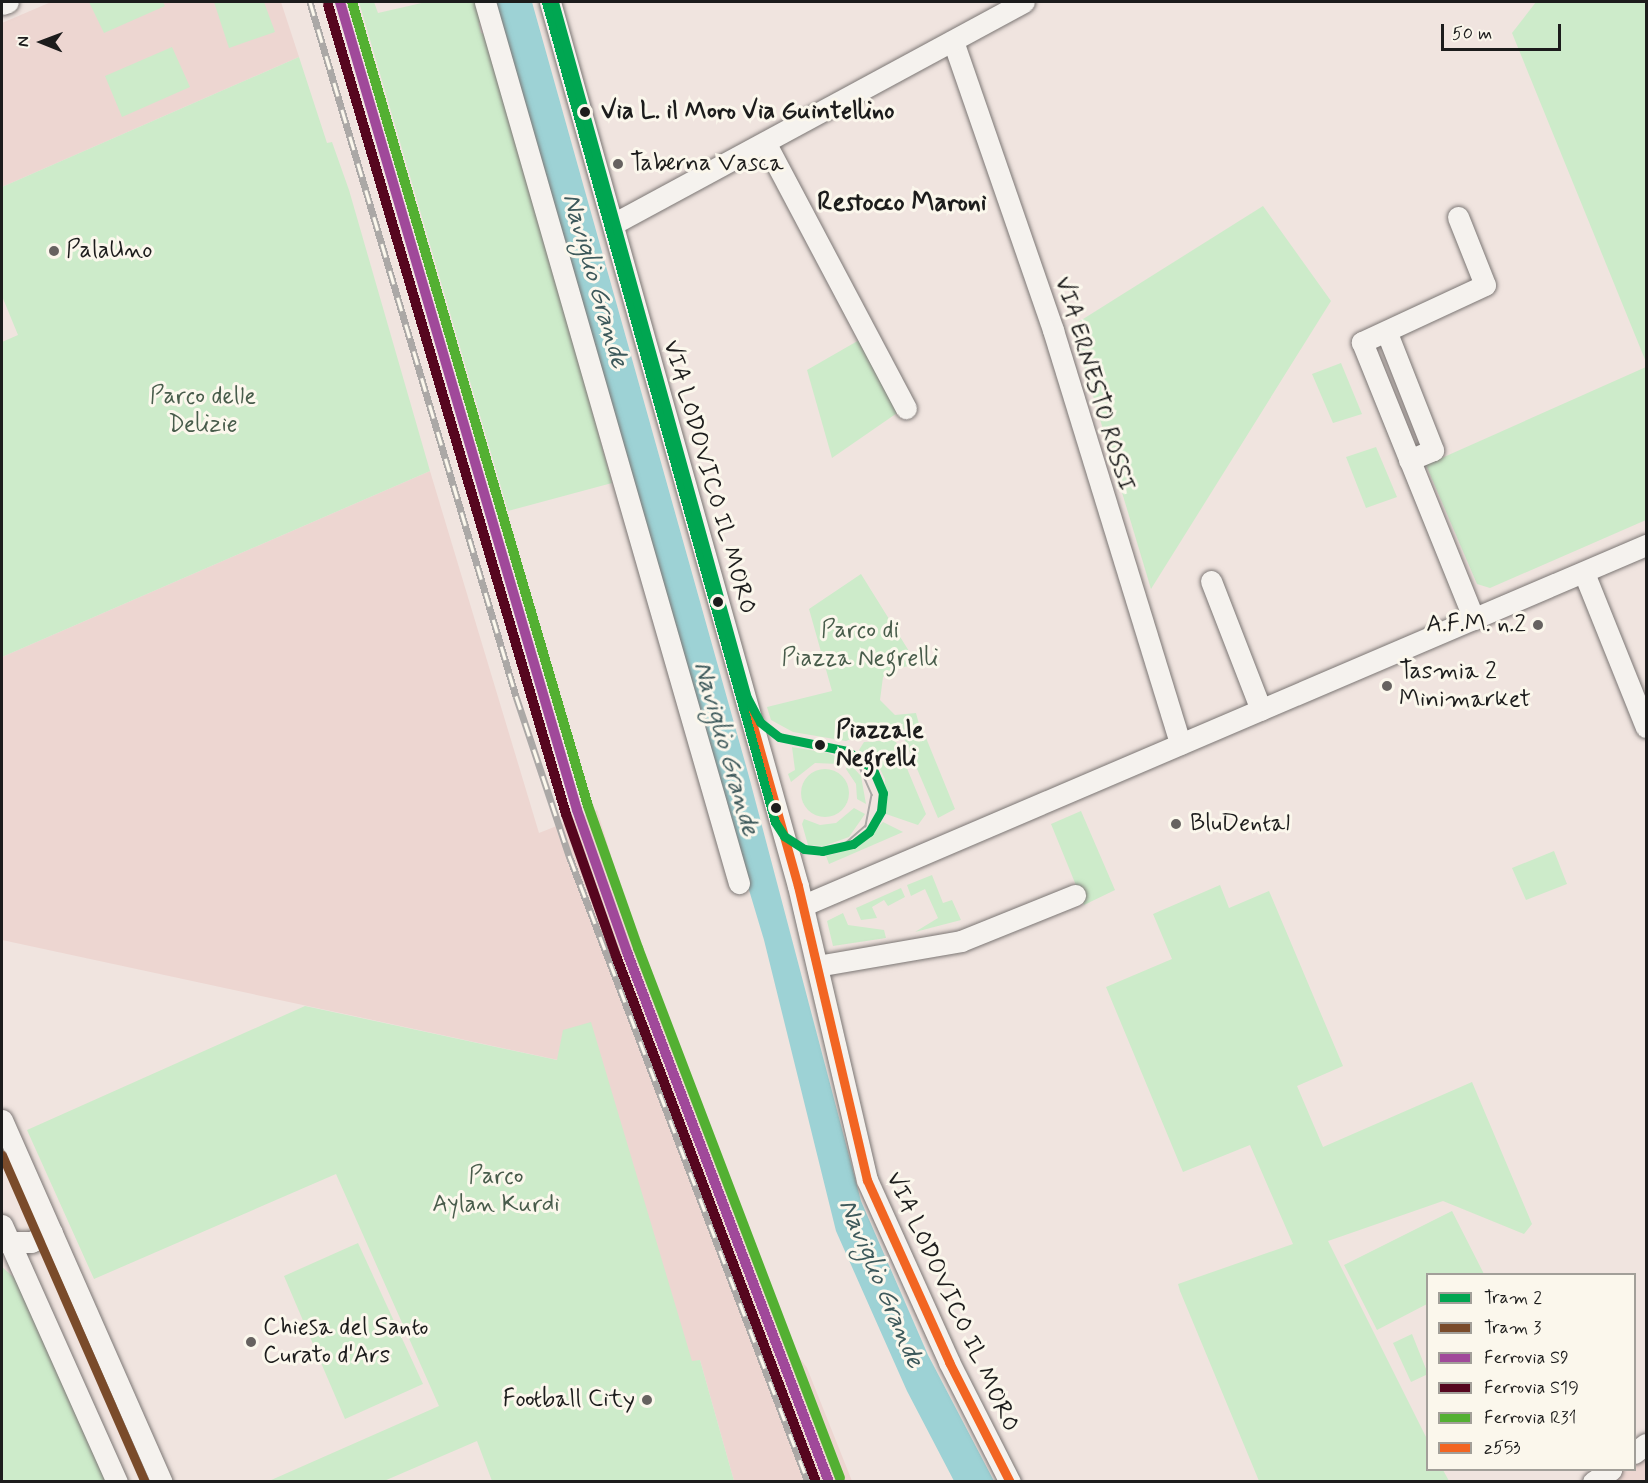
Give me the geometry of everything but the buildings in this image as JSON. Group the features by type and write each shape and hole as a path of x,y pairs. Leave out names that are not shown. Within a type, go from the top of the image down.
{"street":[{"path":"2,4 8,2"},
{"path":"485,2 739,883"},
{"name":"VIA LODOVICO IL MORO","path":"550,2 804,905 853,1129 879,1213 1010,1482"},
{"path":"613,224 766,144 1024,2"},
{"name":"VIA ERNESTO ROSSI","path":"953,41 1053,330 1180,744"},
{"path":"766,144 906,408"},
{"path":"1458,217 1485,285 1387,333 1362,342 1474,619"},
{"path":"804,905 1647,546"},
{"path":"1584,573 1647,727"},
{"path":"1211,581 1261,710"},
{"path":"817,966 961,941 1075,895"},
{"path":"2,1120 162,1482"},
{"path":"4,1237 32,1242 52,1232"},
{"path":"4,1237 117,1482"},
{"path":"1593,1482 1610,1471"}],"shaded area":[{"path":"51,2 281,2 299,57 2,187 2,23"},
{"path":"430,471 539,833 597,810 640,950 790,1344 807,1368 852,1481 734,1481 700,1360 692,1362 558,1060 2,940 2,657"},
{"path":"1646,1452 1646,1481 1605,1482 1621,1471 1636,1471 1636,1459"}],"green space":[{"path":"89,2 163,2 165,6 104,33"},
{"path":"214,2 264,2 275,32 229,48"},
{"path":"359,2 374,2 378,13 426,2 479,2 485,18 479,23 481,33 489,35 612,483 508,511"},
{"path":"1536,2 1646,2 1646,362 1512,33"},
{"path":"172,47 190,87 122,117 105,76"},
{"name":"Parco delle Delizie","path":"299,57 327,143 332,142 349,190 430,471 2,657 2,342 18,335 2,296 2,187"},
{"path":"1263,206 1331,301 1151,589 1072,326"},
{"path":"861,339 900,411 832,458 807,370"},
{"path":"1341,363 1362,414 1333,423 1312,374"},
{"path":"1646,367 1646,520 1490,588 1477,584 1426,465"},
{"path":"1376,447 1397,497 1366,508 1346,457"},
{"name":"Parco di Piazza Negrelli","path":"861,574 917,664 891,670 883,677 880,700 895,715 916,713 919,724 885,737 860,735 846,741 793,732 771,720 767,707 832,691 809,609"},
{"path":"922,728 955,809 938,818 903,736"},
{"path":"892,740 896,742 926,814 918,825 886,814 885,779 878,765 859,750 864,742"},
{"path":"792,747 828,753 842,759 839,764 815,763 791,782 788,774 795,770"},
{"path":"849,763 861,776 866,804 857,799 856,784 846,769"},
{"path":"825,769 842,776 849,793 842,810 825,817 808,810 801,793 808,776"},
{"path":"854,808 865,814 849,837 824,846 808,845 802,824 804,819 820,825 836,823"},
{"path":"1081,811 1115,890 1084,905 1051,824"},
{"path":"883,822 903,832 829,864 826,856 856,848"},
{"path":"1554,851 1567,884 1526,900 1512,868"},
{"path":"932,875 943,903 952,900 961,920 915,932 938,918 925,889 911,896 907,885"},
{"path":"1220,885 1229,908 1269,891 1343,1066 1297,1086 1323,1147 1472,1082 1532,1224 1524,1234 1443,1201 1328,1241 1426,1437 1426,1471 1444,1471 1449,1481 1259,1481 1178,1284 1293,1244 1250,1145 1183,1172 1106,987 1172,959 1153,914"},
{"path":"901,888 905,897 888,906 884,900 872,907 877,918 861,920 856,908"},
{"path":"843,913 848,925 884,930 886,938 833,946 827,921"},
{"name":"Parco Aylan Kurdi","path":"305,1006 557,1060 563,1030 591,1022 692,1361 700,1360 734,1481 492,1481 477,1441 384,1481 269,1481 439,1406 336,1174 94,1279 27,1130"},
{"path":"1452,1211 1483,1273 1426,1273 1426,1305 1377,1330 1344,1265"},
{"path":"358,1243 423,1384 345,1419 284,1276"},
{"path":"2,1267 18,1281 106,1481 2,1481"},
{"path":"1412,1334 1426,1369 1426,1375 1411,1382 1393,1343"}],"water":[{"name":"Naviglio Grande","path":"494,2 532,2 748,773 861,1201 928,1355 994,1481 954,1481 907,1391 836,1231 764,940 662,599"}],"tram line":[{"name":"2","path":"546,2 775,822 784,836 804,849 822,851 853,844 869,832 881,811 883,793 873,769 847,751 779,737 760,722 747,698 554,2"},
{"path":"835,749 858,763 872,795 866,826 841,848"},
{"name":"3","path":"2,1155 145,1482"}],"railway":[{"path":"310,2 516,696 570,858 808,1482"}],"rail line":[{"name":"S9","path":"340,2 577,810 627,952 829,1482"},
{"name":"R31","path":"352,2 588,806 638,948 840,1478"},
{"name":"S19","path":"328,5 566,814 616,956 816,1482"}],"transit line":[{"name":"z553","path":"550,2 798,886 867,1180 949,1362 1010,1482"}],"place":[{"name":"Via L. il Moro Via Guintellino","path":"585,112"},
{"name":"Taberna Vasca","path":"618,164"},
{"name":"PalaUno","path":"54,251"},
{"name":"A.F.M. n.2","path":"1538,625"},
{"name":"Tasmia 2 Minimarket","path":"1387,686"},
{"name":"Piazzale Negrelli","path":"820,745"},
{"name":"BluDental","path":"1176,824"},
{"name":"Chiesa del Santo Curato d'Ars","path":"251,1342"},
{"name":"Football City","path":"647,1400"}],"district":[{"name":"Restocco Maroni","path":"902,204"}]}
